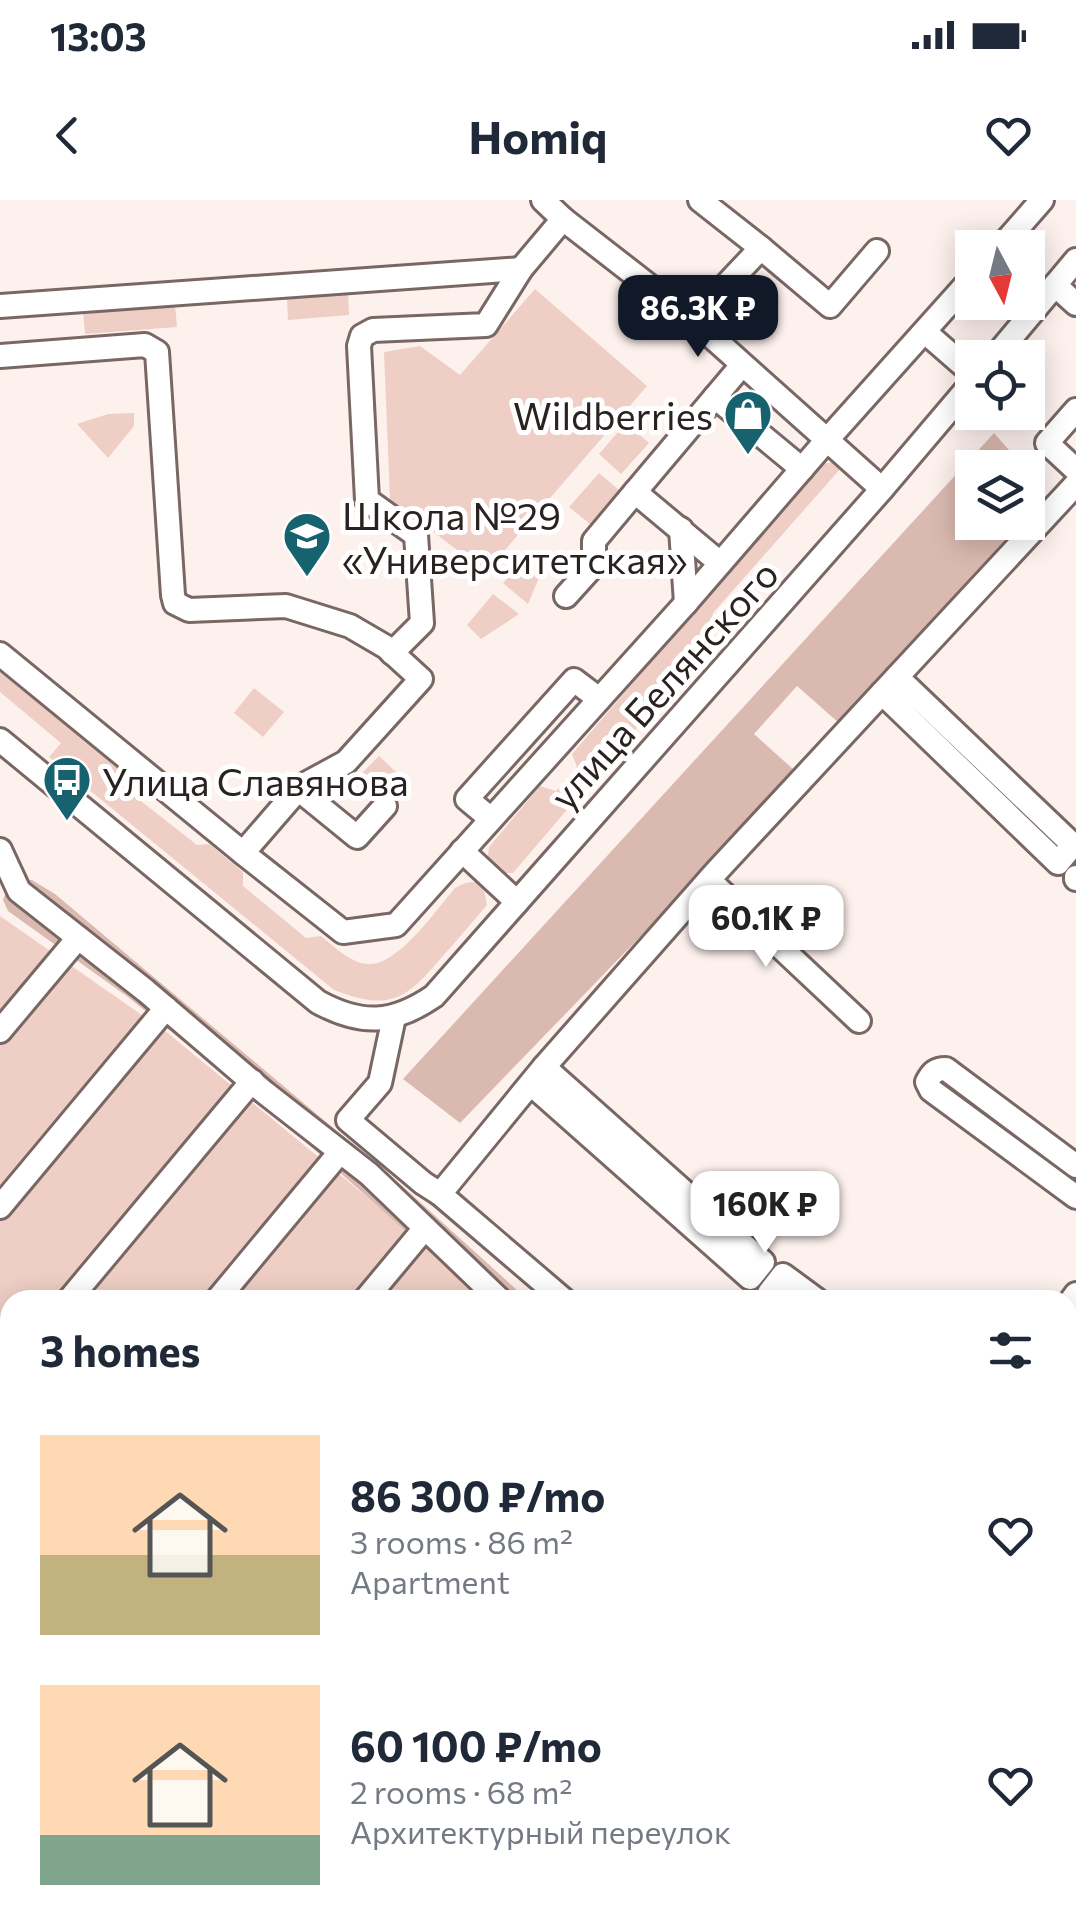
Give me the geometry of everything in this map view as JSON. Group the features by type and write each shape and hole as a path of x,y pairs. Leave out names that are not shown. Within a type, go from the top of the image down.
{"street":[{"path":"542,200 694,320 882,489"},
{"path":"700,200 830,306 877,251"},
{"path":"1016,230 1042,200"},
{"path":"392,653 422,623 416,535 367,500 359,346 362,336 373,330 486,325 522,269 563,220"},
{"path":"694,320 761,248"},
{"path":"1009,340 1076,260"},
{"path":"0,306 522,269"},
{"path":"1055,285 1076,304"},
{"path":"0,654 344,932 396,925 955,298"},
{"path":"925,332 955,358"},
{"path":"0,356 144,345 152,348 157,352 175,604 190,610 286,606 350,626 392,653 421,678 346,762 298,789 243,853"},
{"path":"566,596 594,566 594,540 742,364"},
{"path":"715,397 802,469"},
{"name":"улица Белянского","path":"394,1017 434,996 955,403"},
{"path":"1076,410 1046,442 1076,470"},
{"path":"440,1194 708,880 1076,484"},
{"path":"635,492 720,564"},
{"path":"681,530 686,603"},
{"path":"890,685 1074,845 1058,863 890,685"},
{"path":"0,740 318,1002 360,1019 394,1017 380,1083 348,1120 552,1290"},
{"path":"298,789 358,838 385,806"},
{"path":"462,852 517,902"},
{"path":"2,860 19,891 368,1174 490,1290"},
{"path":"708,880 860,1021"},
{"path":"0,1031 78,938"},
{"path":"0,1207 166,1008"},
{"path":"1076,1166 946,1069 931,1074 927,1082 931,1090 1076,1197"},
{"path":"538,1076 763,1262 750,1278 538,1076"},
{"path":"76,1290 252,1082"},
{"path":"225,1290 340,1152"},
{"path":"372,1290 425,1228"},
{"path":"771,1290 783,1275 803,1290"}],"shaded area":[{"path":"535,289 647,386 486,572 390,499 384,352 420,346 460,375"},
{"path":"348,293 349,315 288,320 287,298"},
{"path":"175,304 177,327 85,334 83,311"},
{"path":"134,413 134,426 108,458 77,424 108,414"},
{"path":"626,423 649,443 621,474 599,454"},
{"path":"994,433 1009,450 978,450"},
{"path":"835,462 842,467 713,613 711,631 689,667 513,873 498,873 488,856 489,847 540,786 556,791 577,767 572,754 821,464"},
{"path":"599,473 619,490 590,524 569,507"},
{"path":"955,476 955,540 1009,540 839,723 797,686 754,734 794,770 663,913 460,1123 403,1079"},
{"path":"530,551 545,563 528,604 503,583"},
{"path":"493,594 519,614 481,639 467,625"},
{"path":"0,670 138,783 132,794 197,845 209,844 243,872 243,886 306,938 321,936 355,961 380,962 404,947 455,888 468,882 478,883 487,905 406,993 369,1000 334,990 49,757 61,743 0,692"},
{"path":"254,688 284,712 263,737 234,713"},
{"path":"379,756 411,786 393,805 361,774"},
{"path":"32,880 55,894 401,1185 517,1290 472,1290 281,1120 128,997 8,911 3,900 10,881"},
{"path":"0,916 169,1034 480,1290 0,1290"}],"place":[{"name":"Wildberries","path":"748,456"},
{"name":"Школа №29 «Университетская»","path":"307,578"},
{"name":"Улица Славянова","path":"67,822"}]}
